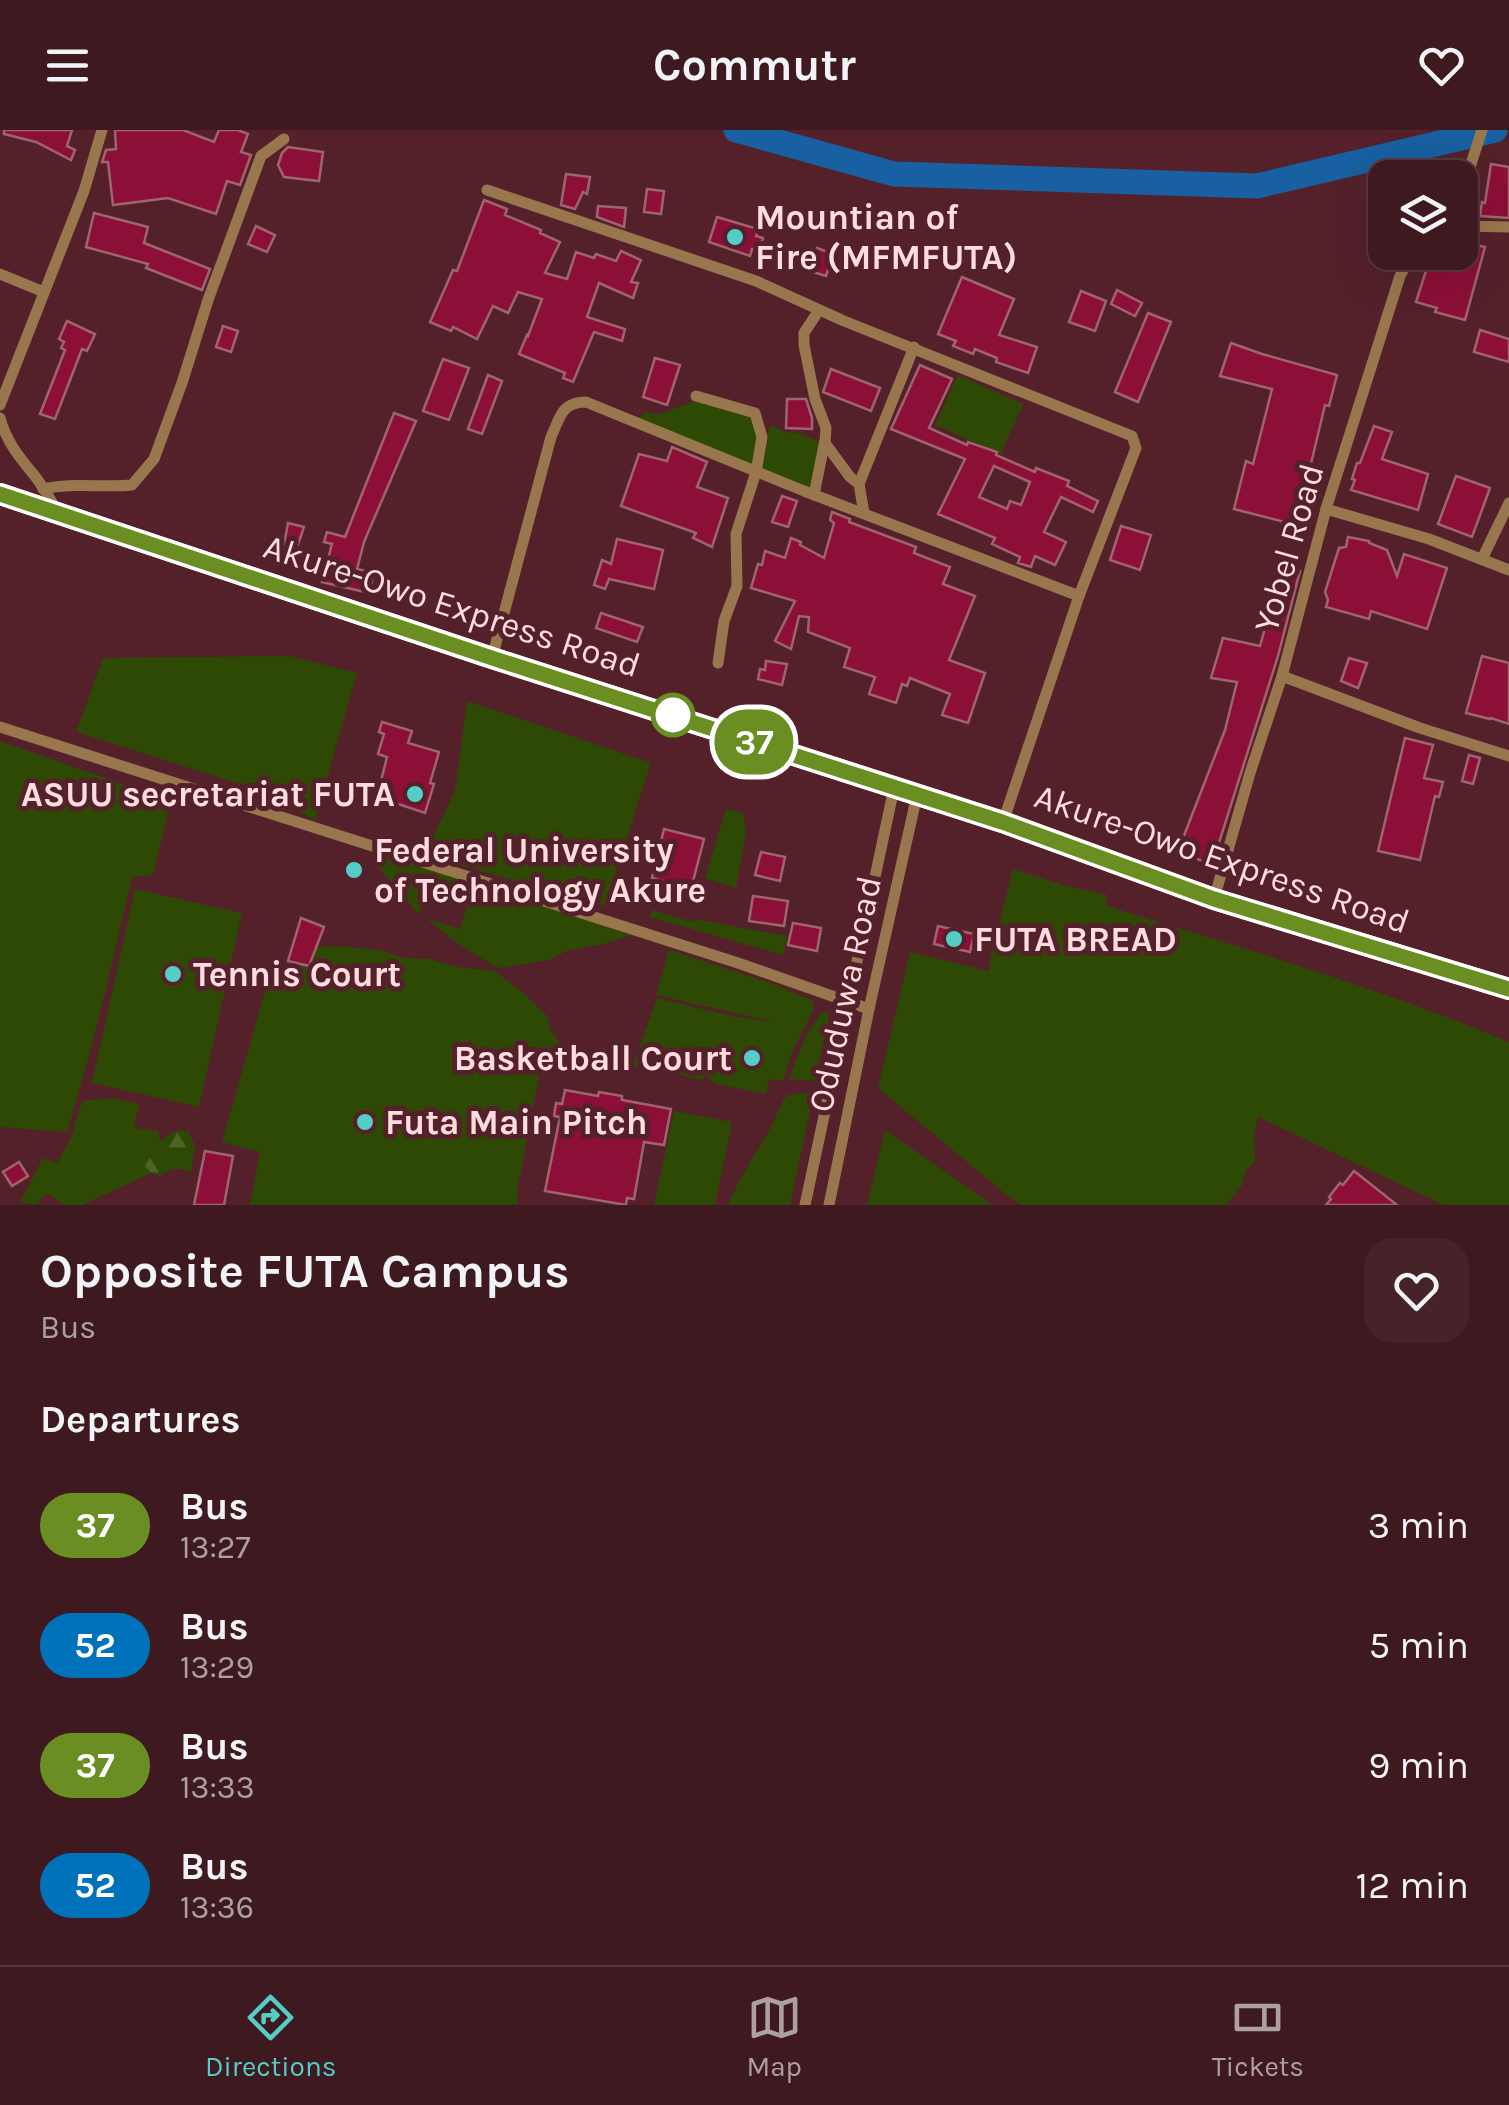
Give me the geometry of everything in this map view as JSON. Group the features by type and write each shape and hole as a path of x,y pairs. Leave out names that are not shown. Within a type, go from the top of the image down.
{"highway":[{"name":"Akure-Owo Express Road","path":"0,494 1002,822 1214,899 1509,989"}],"street":[{"path":"0,405 84,190 102,130"},
{"path":"1472,160 1482,130"},
{"path":"42,488 60,484 103,488 132,485 154,459 261,156 284,139"},
{"path":"487,190 756,281 1132,436 1136,448 1079,596 1002,822"},
{"path":"1478,226 1509,227"},
{"name":"Yobel Road","path":"1214,899 1282,676 1326,510 1403,270"},
{"path":"0,274 44,292"},
{"path":"814,495 826,428 815,399 804,333 819,310"},
{"path":"864,513 859,484 914,347"},
{"path":"696,396 755,413 762,437 756,472 736,534 737,586 724,622 718,663"},
{"path":"492,658 550,438 566,407 574,402 586,402 814,495 1079,596"},
{"path":"826,428 817,406 825,443 859,484"},
{"path":"0,418 20,461 60,514"},
{"path":"1482,559 1509,503"},
{"path":"1326,510 1429,539 1509,570"},
{"path":"1282,676 1420,728 1509,756"},
{"path":"0,727 738,963 869,1009"},
{"path":"804,1205 880,860 906,792"},
{"name":"Oduduwa Road","path":"829,1205 901,864 906,792"},
{"path":"880,860 901,864"}],"green space":[{"path":"958,375 1023,404 1001,454 935,425"},
{"path":"697,400 754,416 759,437 754,467 637,419 646,412 660,414"},
{"path":"770,425 821,443 813,491 761,471"},
{"path":"290,656 357,673 315,820 243,785 76,732 103,658"},
{"path":"467,701 651,763 605,906 424,855 455,791"},
{"path":"0,741 171,801 153,875 132,877 67,1132 0,1127"},
{"path":"726,809 743,813 746,832 736,888 705,878"},
{"path":"371,852 632,935 566,951 550,960 497,968 426,918 460,929 469,901 429,887 419,915 374,862"},
{"path":"1013,869 1106,894 1106,905 1368,989 1509,1042 1509,1205 1444,1205 1258,1117 1255,1161 1226,1205 1022,1205 1008,1196 878,1088 910,952 989,971"},
{"name":"Tennis Court","path":"135,889 242,913 199,1107 92,1083"},
{"path":"653,910 693,922 694,919 788,936 783,955 649,917"},
{"path":"339,946 495,971 547,1016 558,1040 597,1066 540,1071 517,1205 250,1205 260,1152 222,1142 268,981 295,954 312,947"},
{"path":"669,950 771,983 814,1003 783,1081 769,1079 766,1094 716,1084 705,1075 702,1080 633,1065 657,998 779,1023 656,995"},
{"path":"823,1012 828,1012 828,1022 815,1081 789,1079 807,1035"},
{"path":"814,1092 790,1205 728,1205 787,1095"},
{"path":"113,1098 139,1104 134,1128 158,1131 160,1141 142,1162 151,1173 83,1205 63,1205 47,1193 35,1205 20,1202 43,1158 57,1163 71,1138 82,1101"},
{"path":"674,1111 732,1122 715,1205 654,1205"},
{"path":"885,1130 993,1205 867,1205"},
{"path":"175,1131 188,1131 195,1146 191,1172 175,1169 160,1176 151,1173 142,1163 146,1151"}],"building":[{"path":"4,130 72,130 67,146 75,150 71,160 36,142 4,134"},
{"path":"115,130 183,130 214,142 219,130 238,130 248,134 241,152 251,155 240,185 227,181 216,214 168,198 113,205 108,162 102,162 106,150 116,149"},
{"path":"288,147 323,152 319,181 284,177 278,165"},
{"path":"1491,164 1509,167 1509,218 1480,216"},
{"path":"566,174 590,177 587,194 583,192 575,209 561,205"},
{"path":"647,189 664,191 661,214 644,212"},
{"path":"484,200 507,209 505,215 560,242 545,273 567,279 576,252 616,261 621,251 641,260 631,282 638,283 633,298 599,283 587,317 625,329 622,341 594,332 573,382 563,378 565,373 519,354 542,299 518,292 508,313 493,306 477,339 453,327 451,331 430,322 453,270 457,271"},
{"path":"598,206 626,208 624,227 597,217"},
{"path":"94,213 148,227 144,243 210,269 202,290 146,268 148,264 86,247"},
{"name":"Mountian of Fire (MFMFUTA)","path":"717,217 758,229 756,236 763,238 759,251 752,249 750,256 709,242"},
{"path":"256,226 275,235 267,252 248,244"},
{"path":"1478,245 1485,247 1465,320 1416,302 1426,270 1478,270"},
{"path":"817,248 833,254 826,276 810,271"},
{"path":"962,277 1014,299 999,335 1037,347 1028,373 996,362 997,358 975,349 973,354 953,346 956,341 938,334"},
{"path":"1117,290 1142,303 1135,316 1111,304"},
{"path":"1081,291 1106,301 1095,331 1069,322"},
{"path":"1148,313 1171,322 1138,402 1115,392"},
{"path":"67,321 95,334 87,351 82,349 55,419 40,414 65,350 59,339"},
{"path":"223,326 238,331 231,352 216,347"},
{"path":"1480,330 1509,339 1509,362 1474,352"},
{"path":"1231,343 1337,375 1292,524 1234,509 1246,461 1253,464 1272,389 1220,376"},
{"path":"655,358 680,365 667,405 643,397"},
{"path":"443,359 469,368 449,420 423,411"},
{"path":"920,365 952,379 929,428 967,445 968,442 997,452 996,455 1035,472 1036,468 1069,481 1067,486 1098,501 1093,512 1061,497 1044,532 1066,542 1055,565 1035,556 1031,567 1018,563 1020,557 992,544 995,538 938,514 965,459 891,429","holes":["994,466 1030,482 1021,505 1010,501 1007,509 979,497"]},
{"path":"831,369 880,388 871,411 823,392"},
{"path":"488,375 502,381 482,434 468,429"},
{"path":"787,399 806,399 812,429 786,428"},
{"path":"394,413 416,421 364,542 357,569 374,573 369,593 322,582 332,544 324,542 327,532 345,537"},
{"path":"1374,426 1392,432 1382,459 1428,474 1418,510 1351,490 1357,463"},
{"path":"672,447 707,462 697,487 728,498 712,547 693,538 696,533 621,506 639,454 667,461"},
{"path":"1456,476 1490,488 1472,537 1438,524"},
{"path":"782,496 797,501 788,527 772,522"},
{"path":"832,512 916,547 914,553 950,567 943,584 975,596 949,660 985,673 968,723 942,715 950,694 910,678 907,686 902,684 896,703 869,694 875,677 844,667 850,648 808,632 809,617 799,616 791,649 775,641 795,601 751,588 758,564 762,565 765,551 785,558 791,538 824,558 834,523 830,520"},
{"path":"288,523 304,527 293,559 275,553 279,543 284,545"},
{"path":"1121,526 1151,535 1140,570 1110,560"},
{"path":"1348,537 1387,550 1397,576 1404,554 1447,568 1427,629 1371,611 1369,619 1326,607 1325,592 1339,548 1346,547"},
{"path":"617,539 663,550 654,589 609,579 605,589 594,585 602,560 611,564"},
{"path":"1283,564 1300,571 1278,656 1212,865 1178,851 1225,730 1237,682 1211,678 1223,638 1260,646"},
{"path":"601,613 643,627 637,642 596,628"},
{"path":"1482,656 1509,663 1509,724 1466,713"},
{"path":"1349,658 1367,663 1358,688 1341,681"},
{"path":"766,661 787,664 782,685 758,679"},
{"path":"382,722 412,731 408,743 439,752 425,813 377,797 387,757 378,754 384,734 379,732"},
{"path":"1405,738 1433,745 1424,778 1443,782 1439,797 1435,796 1420,860 1378,851"},
{"path":"1469,755 1480,758 1473,784 1462,781"},
{"path":"664,829 704,839 691,889 652,878"},
{"path":"761,852 785,857 780,881 755,875"},
{"path":"753,896 788,901 784,926 749,921"},
{"path":"301,918 324,927 309,966 288,961"},
{"path":"793,923 821,928 817,951 788,945"},
{"name":"FUTA BREAD","path":"938,926 974,934 970,952 934,944"},
{"path":"565,1090 622,1096 622,1100 671,1109 664,1145 644,1142 634,1199 627,1198 626,1205 545,1191 560,1117 554,1116 556,1103 562,1104"},
{"path":"205,1151 233,1156 224,1205 194,1205"},
{"path":"19,1162 28,1176 12,1186 3,1172"},
{"path":"1354,1171 1397,1205 1326,1205 1340,1183 1343,1185"}],"waterway":[{"path":"736,130 894,174 1257,186 1495,130"}],"bus line":[{"name":"37","path":"0,494 1002,822 1214,899 1509,989"}],"place":[{"name":"Mountian of Fire (MFMFUTA)","path":"735,237"},
{"name":"ASUU secretariat FUTA","path":"415,794"},
{"name":"Federal University of Technology Akure","path":"354,870"},
{"name":"FUTA BREAD","path":"954,939"},
{"name":"Tennis Court","path":"173,974"},
{"name":"Basketball Court","path":"752,1058"},
{"name":"Futa Main Pitch","path":"365,1122"}]}
